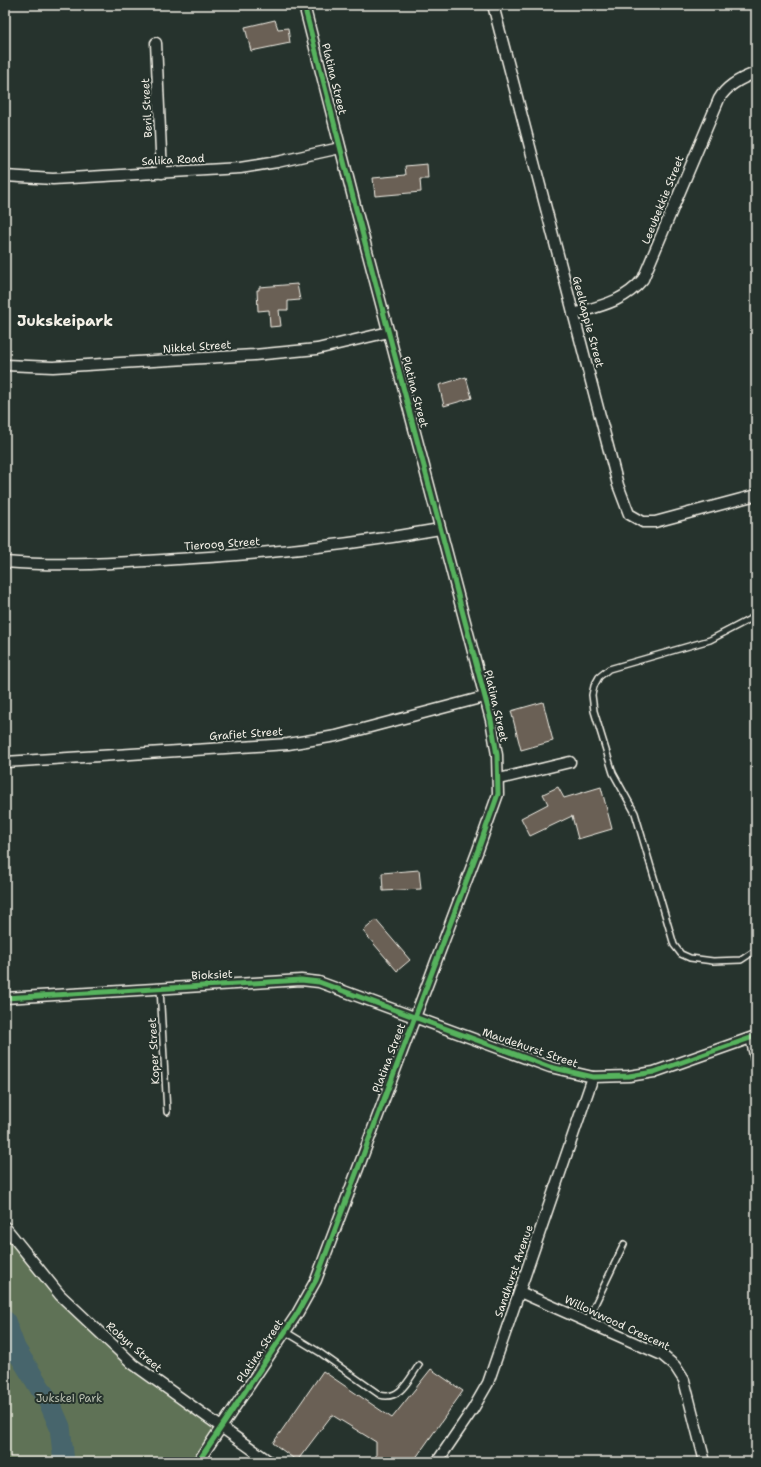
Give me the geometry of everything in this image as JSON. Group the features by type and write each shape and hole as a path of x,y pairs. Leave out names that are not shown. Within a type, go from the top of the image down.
{"street":[{"name":"Platina Street","path":"198,1462 286,1332 308,1297 316,1280 481,843 498,794 497,755 491,720 340,148 304,5"},
{"name":"Geelkappie Street","path":"493,5 618,485 629,514 643,522 655,522 756,495"},
{"name":"Beril Street","path":"156,43 162,172"},
{"name":"Leeubekkie Street","path":"573,314 616,301 632,290 642,279 719,99 729,86 740,79 756,73"},
{"name":"Salika Road","path":"5,176 52,179 260,165 340,148"},
{"name":"Nikkel Street","path":"5,365 53,367 254,355 317,349 389,332"},
{"name":"Tieroog Street","path":"5,562 36,564 86,564 267,553 315,549 440,529"},
{"name":"Grafiet Street","path":"5,762 288,744 336,736 484,697"},
{"path":"498,779 570,762"},
{"name":"Bioksiet","path":"5,998 310,980 327,984 415,1017"},
{"name":"Maudehurst Street","path":"415,1017 550,1068 593,1077 629,1076 654,1072 753,1037"},
{"path":"753,1037 756,1059"},
{"name":"Sandhurst Avenue","path":"437,1462 482,1396 520,1292 593,1077"},
{"name":"Robyn Street","path":"5,1226 60,1295 108,1341 146,1374 270,1462"},
{"name":"Willowwood Crescent","path":"520,1292 662,1355 675,1366 686,1385 705,1462"}],"lane":[{"path":"756,616 710,640 609,669 596,682 592,695 594,711 609,761 617,781 635,813 674,945 681,954 690,958 713,961 741,960 756,950"},
{"name":"Koper Street","path":"160,988 167,1112"},
{"path":"587,1321 624,1244"},
{"path":"286,1332 319,1352 380,1395 386,1397 394,1396 400,1391 419,1365"}],"green space":[{"name":"Jukskei Park","path":"5,1234 57,1299 132,1369 218,1432 199,1462 5,1462"}],"building":[{"path":"275,20 278,29 288,28 290,43 251,51 245,27"},
{"path":"427,164 428,179 420,179 421,192 375,196 373,178 406,175 405,166"},
{"path":"297,284 300,300 288,301 288,310 279,310 281,326 270,327 269,310 258,311 257,290 259,290 259,287"},
{"path":"466,377 472,398 444,406 439,385"},
{"path":"543,702 553,741 521,750 511,711"},
{"path":"558,787 564,798 601,787 612,829 578,839 572,816 530,836 521,818 548,804 543,794"},
{"path":"419,870 421,889 383,891 382,873"},
{"path":"376,920 410,960 397,971 363,931"},
{"path":"431,1369 463,1391 413,1462 376,1462 376,1442 332,1415 297,1461 273,1443 323,1371 392,1418"}],"waterway":[{"path":"5,1321 15,1348 50,1404 60,1427 64,1462"}],"cycle path":[{"path":"198,1462 297,1314 316,1280 498,794 497,755 491,720 356,209 304,5"},
{"path":"5,998 301,980 319,982 550,1067 593,1077 629,1076 654,1072 756,1036"}],"district":[{"name":"Jukskeipark","path":"65,321"}]}
